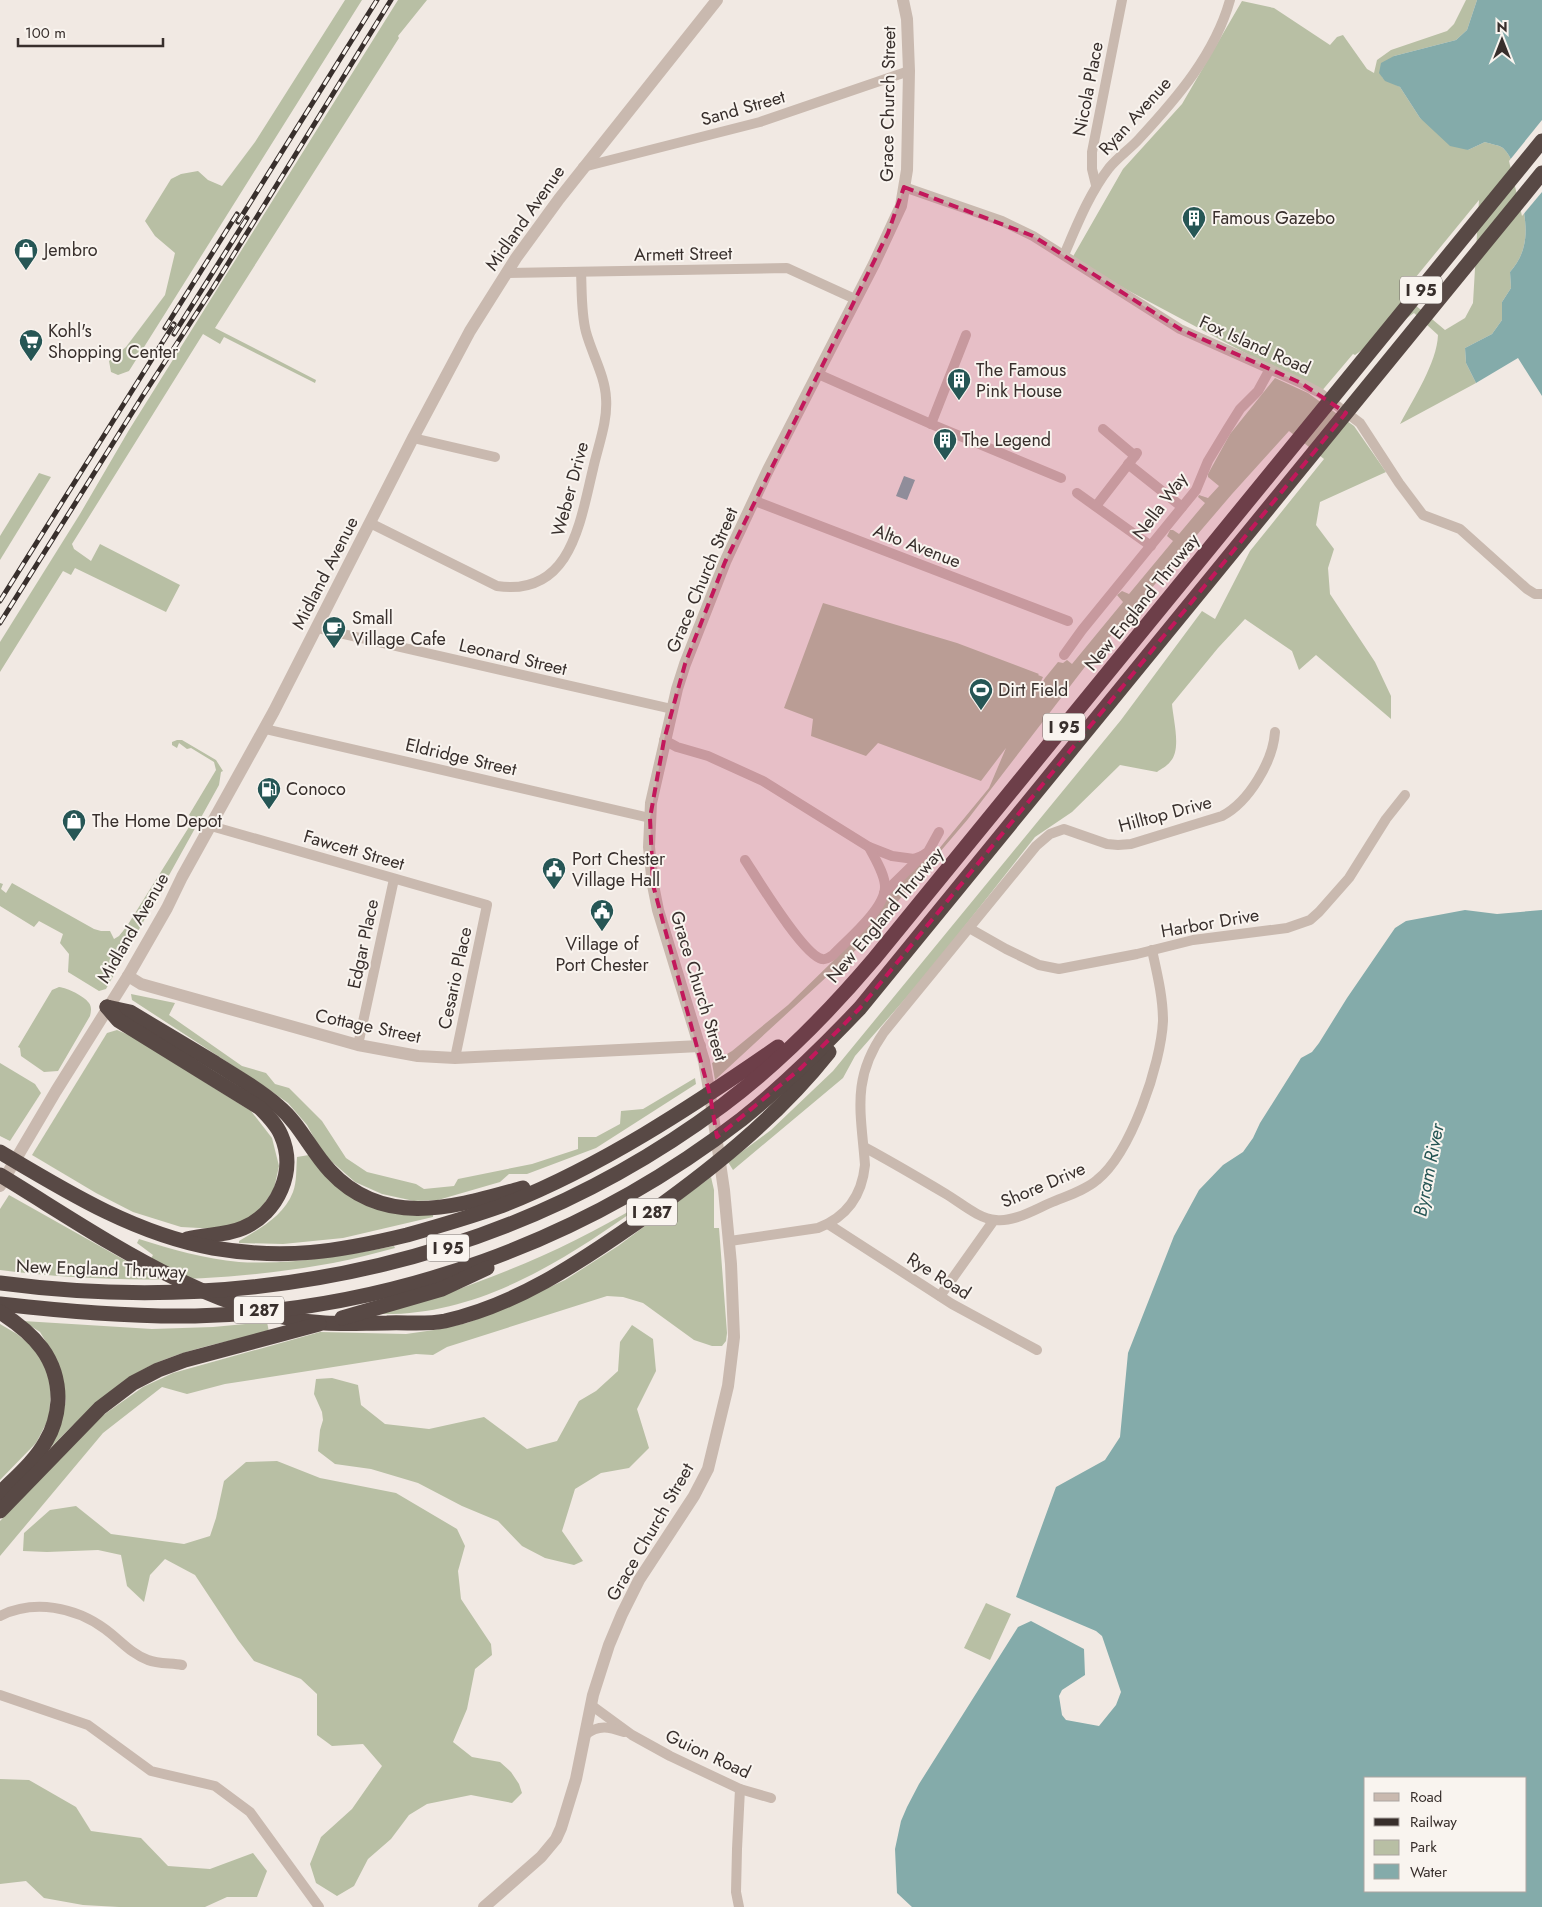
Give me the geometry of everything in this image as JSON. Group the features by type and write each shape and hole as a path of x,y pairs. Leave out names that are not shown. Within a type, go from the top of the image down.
{"highway":[{"name":"New England Thruway","path":"1,1283 81,1291 154,1294 233,1290 336,1276 388,1264 447,1248 488,1234 552,1207 655,1152 724,1104 827,1013 874,959 1542,141"},
{"name":"I 95","path":"0,1304 90,1313 143,1316 197,1316 274,1310 351,1298 424,1281 530,1244 569,1227 625,1197 742,1119 800,1069 860,1008 1542,173"},
{"path":"107,1007 130,1012 253,1086 285,1111 323,1163 339,1179 359,1193 384,1204 411,1209 439,1208 463,1204 567,1177"},
{"path":"107,1007 118,1020 260,1108 276,1126 284,1144 286,1176 278,1198 263,1216 236,1232 182,1240"},
{"name":"I 287","path":"0,1175 138,1259 210,1293 261,1311 324,1323 434,1322 460,1317 526,1292 580,1262 676,1194 772,1114 808,1078 860,1008"},
{"path":"0,1152 80,1199 131,1223 182,1240 251,1253 304,1254 338,1250 410,1234 477,1214 503,1205 567,1177 699,1101 827,1013"},
{"path":"0,1511 100,1408 146,1376 185,1360 352,1316 442,1288 466,1279 530,1244"},
{"path":"0,1312 20,1325 44,1350 55,1372 58,1396 56,1419 46,1442 31,1461 0,1493"}],"street":[{"name":"Midland Avenue","path":"0,1186 107,1007 128,976 211,826 317,628 413,438 470,331 506,273 583,167 717,0"},
{"name":"Grace Church Street","path":"484,1907 541,1857 556,1838 565,1817 591,1705 605,1656 629,1598 648,1564 694,1496 708,1469 728,1386 733,1355 734,1306 730,1241 724,1190 704,1061 658,910 653,885 649,847 651,803 664,740 685,664 725,562 768,470 818,374 854,299 874,264 901,206 907,170 909,71 908,28 903,0"},
{"name":"Nicola Place","path":"1096,186 1092,169 1092,152 1122,0"},
{"name":"Ryan Avenue","path":"1064,255 1096,186 1111,165 1138,140 1162,113 1198,67 1220,29 1230,0"},
{"name":"Sand Street","path":"583,167 760,122 909,71"},
{"name":"Fox Island Road","path":"904,187 1002,221 1033,236 1180,328 1301,382 1320,394 1360,424 1399,483 1424,515 1460,529 1527,589 1535,594 1542,594"},
{"name":"Armett Street","path":"506,273 787,268 854,299"},
{"name":"Weber Drive","path":"370,523 497,586 514,587 531,584 559,566 566,557 578,530 606,407 604,385 586,332 581,272"},
{"path":"931,424 966,335"},
{"name":"Nella Way","path":"1064,655 1082,630 1196,490 1208,461 1228,428 1240,409 1258,391 1270,369"},
{"path":"818,374 931,424 1061,478"},
{"path":"1103,429 1182,507"},
{"path":"413,438 495,457"},
{"path":"1096,506 1133,458"},
{"path":"1078,493 1151,546"},
{"name":"Alto Avenue","path":"755,501 1068,622"},
{"name":"Leonard Street","path":"317,628 672,709"},
{"name":"Eldridge Street","path":"264,729 650,818"},
{"name":"Hilltop Drive","path":"828,1224 848,1209 860,1189 865,1165 860,1092 864,1071 872,1049 1036,846 1050,834 1057,831 1072,831 1107,844 1131,844 1230,812 1251,788 1270,759 1275,732"},
{"path":"664,740 677,747 708,756 763,781 869,847 892,856 914,858 922,856"},
{"name":"Harbor Drive","path":"969,928 1006,950 1048,968 1069,968 1193,940 1287,928 1310,920 1319,912 1356,869 1386,818 1404,795"},
{"name":"Fawcett Street","path":"211,826 487,905"},
{"path":"884,894 928,852 939,832"},
{"path":"745,860 802,943 814,955 822,959 833,955 866,921 879,905 884,894 883,876 869,847"},
{"name":"Edgar Place","path":"358,1045 394,879"},
{"name":"Cesario Place","path":"455,1058 487,905"},
{"name":"Shore Drive","path":"864,1148 978,1214 994,1220 1002,1221 1019,1216 1089,1186 1106,1171 1124,1143 1146,1094 1161,1036 1162,1004 1152,950"},
{"name":"Cottage Street","path":"128,976 141,984 358,1045 399,1054 455,1058 700,1046"},
{"path":"940,1296 994,1220"},
{"path":"730,1241 804,1231 828,1224"},
{"name":"Rye Road","path":"828,1224 940,1296 1037,1350"},
{"path":"0,1616 25,1607 44,1606 67,1610 86,1617 104,1628 130,1650 149,1660 182,1665"},
{"path":"0,1696 88,1725 151,1771 216,1786 250,1812 319,1907"},
{"name":"Guion Road","path":"591,1705 632,1735 670,1756 740,1789 771,1798"},
{"name":"Guion Road","path":"585,1735 592,1729 610,1727 632,1735"},
{"path":"739,1907 736,1892 736,1866 740,1789"}],"highlighted area":[{"path":"904,187 1033,236 1180,329 1301,383 1346,413 860,1008 800,1069 717,1137 710,1095 653,885 650,818 664,740 685,664 725,562 888,233"}],"green space":[{"path":"345,0 362,0 129,371 118,375 111,372 109,361 126,347 165,295 175,253 155,236 145,221 171,179 181,174 198,171 208,180 222,186 255,142"},
{"path":"398,0 427,0 398,36 399,38 215,328 316,380 315,383 224,337 220,344 203,334 72,544 74,549 91,561 100,544 180,585 166,612 75,568 71,575 63,571 0,672 0,642 80,514 129,430"},
{"path":"1466,0 1477,0 1467,30 1456,40 1394,56 1382,77 1400,87 1420,118 1468,150 1485,142 1503,148 1513,165 1525,219 1525,241 1518,262 1510,272 1511,288 1502,302 1502,320 1492,334 1465,348 1466,363 1476,383 1400,424 1429,369 1437,346 1438,335 1414,313 1355,355 1353,354 1320,393 1071,260 1123,169 1182,104 1242,1 1274,8 1330,45 1337,37 1343,35 1367,69 1374,73 1377,60 1391,50 1447,31 1454,24","holes":["1479,200 1473,303 1465,318 1445,330 1402,294"]},
{"path":"1275,378 1308,393 1354,426 1386,472 1320,502 1316,525 1334,549 1328,568 1330,594 1375,662 1391,696 1391,719 1316,655 1299,670 1292,651 1245,619 1218,648 1172,704 1176,750 1174,757 1169,763 1157,772 1120,765 1072,812 1035,837 927,974 855,1056 843,1078 733,1170 728,1162 771,1130 833,1071 1121,720 1202,611 1215,619 1250,551 1324,459 1289,431 1232,494 1091,659 968,819 859,947 715,1080 712,1063 732,1051 788,1005 833,961 903,878 916,865 933,856 989,788 1006,748 981,781 878,743 866,756 811,736 813,719 784,708 823,603 957,643 1039,674 1043,677 1035,694 1058,662 1063,663 1067,660 1072,664 1123,602 1117,595 1122,591 1129,594 1173,541 1167,536 1170,530 1179,534 1205,503 1198,497 1199,495 1208,498 1219,486 1208,477 1208,474 1230,434"},
{"path":"39,473 51,477 0,560 0,536"},
{"path":"182,740 216,760 223,771 221,772 219,785 106,989 99,991 68,972 69,954 60,943 63,934 39,921 34,927 0,906 0,883 3,884 1,889 6,893 12,883 94,929 110,931 114,939 119,936 194,819 189,815 216,770 214,762 191,748 187,749 179,743 177,748 172,745 172,742"},
{"path":"59,987 87,1000 91,1013 58,1071 44,1072 21,1056 20,1048 18,1047 52,990"},
{"path":"131,994 175,1003 169,1015 242,1066 266,1073 275,1084 289,1088 322,1121 346,1158 367,1172 416,1184 424,1189 454,1186 458,1179 532,1164 578,1149 578,1137 596,1137 620,1124 621,1111 643,1109 695,1078 696,1084 596,1148 527,1174 509,1174 500,1182 438,1200 414,1201 382,1194 355,1182 323,1154 307,1125 288,1103 132,1000"},
{"path":"117,1030 131,1036 251,1111 272,1138 279,1166 274,1189 260,1210 243,1224 218,1229 181,1227 133,1212 96,1193 32,1155 107,1033"},
{"path":"0,1063 35,1084 41,1093 10,1141 0,1136"},
{"path":"309,1155 335,1183 433,1214 433,1217 343,1238 283,1244 239,1243 239,1241 270,1221 284,1208 293,1192 296,1179 297,1157"},
{"path":"711,1177 714,1190 714,1228 719,1228 727,1333 726,1341 722,1346 712,1346 694,1340 643,1303 623,1297 607,1296 447,1347 433,1355 416,1354 225,1384 187,1394 162,1387 103,1433 0,1556 0,1521 102,1416 143,1387 173,1373 320,1332 406,1334 467,1323 505,1308 565,1280 618,1246"},
{"path":"9,1195 144,1271 153,1255 137,1243 139,1239 201,1256 226,1261 258,1263 297,1261 394,1246 395,1248 292,1270 209,1278 83,1278 0,1270 0,1209"},
{"path":"641,1204 613,1226 582,1246 519,1281 486,1295 452,1306 417,1312 380,1314 448,1293 515,1268 611,1222"},
{"path":"23,1321 152,1329 213,1327 267,1322 269,1332 191,1350 148,1367 115,1388 99,1401 41,1457 56,1434 66,1401 58,1362 40,1332"},
{"path":"0,1324 17,1334 34,1348 46,1366 51,1388 49,1418 36,1443 0,1480"},
{"path":"632,1325 653,1339 656,1371 637,1409 649,1448 629,1468 601,1473 575,1489 562,1531 583,1561 574,1565 545,1558 522,1546 498,1521 462,1506 418,1483 371,1469 335,1464 318,1451 323,1420 322,1412 314,1394 316,1379 332,1378 358,1385 361,1405 385,1424 429,1429 484,1417 527,1449 557,1441 579,1401 596,1391 618,1371 620,1342"},
{"path":"277,1461 320,1478 396,1493 457,1529 465,1546 458,1571 461,1599 491,1644 492,1655 475,1669 467,1709 453,1742 472,1757 500,1762 511,1772 519,1784 522,1793 512,1803 471,1795 427,1804 409,1815 391,1839 368,1859 354,1886 337,1896 316,1883 310,1864 321,1837 352,1809 382,1766 363,1744 332,1746 317,1735 317,1694 301,1679 254,1661 195,1575 165,1559 150,1575 144,1602 127,1586 121,1555 98,1550 23,1551 24,1533 50,1510 76,1506 111,1534 184,1544 210,1536 224,1481 246,1462"},
{"path":"986,1603 1011,1614 990,1660 964,1648"},
{"path":"0,1779 29,1780 76,1807 91,1831 141,1838 168,1866 210,1869 253,1853 267,1871 257,1897 227,1897 205,1907 119,1907 83,1905 44,1898 26,1881 0,1884"}],"water":[{"path":"1477,0 1542,0 1542,396 1518,358 1476,383 1466,363 1465,348 1492,334 1502,320 1502,302 1511,288 1510,272 1518,262 1525,241 1526,230 1523,207 1515,170 1509,156 1503,148 1485,142 1468,150 1450,146 1420,118 1400,87 1385,81 1379,73 1381,63 1394,56 1456,40 1467,30"},
{"path":"904,476 915,480 907,500 896,496"},
{"name":"Byram River","path":"1465,910 1497,914 1542,910 1542,1907 912,1907 897,1893 895,1849 901,1821 919,1784 1018,1627 1031,1621 1084,1649 1085,1675 1062,1690 1059,1696 1062,1715 1066,1720 1099,1726 1116,1705 1121,1692 1102,1636 1096,1631 1016,1597 1056,1487 1105,1460 1120,1437 1128,1353 1174,1236 1199,1190 1223,1165 1243,1152 1301,1058 1312,1052 1319,1043 1395,928 1406,921"}],"pier":[{"path":"1542,120 1542,192 1522,216 1509,161"}],"railway":[{"path":"238,222 377,0"},
{"path":"0,623 213,288 391,0"},
{"path":"165,328 237,214"},
{"path":"174,334 247,218"},
{"path":"0,601 174,324"}],"place":[{"name":"Famous Gazebo","path":"1194,239"},
{"name":"Jembro","path":"26,271"},
{"name":"Kohl's Shopping Center","path":"31,362"},
{"name":"The Famous Pink House","path":"959,401"},
{"name":"The Legend","path":"945,461"},
{"name":"Small Village Cafe","path":"334,649"},
{"name":"Dirt Field","path":"981,711"},
{"name":"Conoco","path":"269,810"},
{"name":"The Home Depot","path":"74,842"},
{"name":"Port Chester Village Hall","path":"554,890"},
{"name":"Village of Port Chester","path":"602,932"}]}
